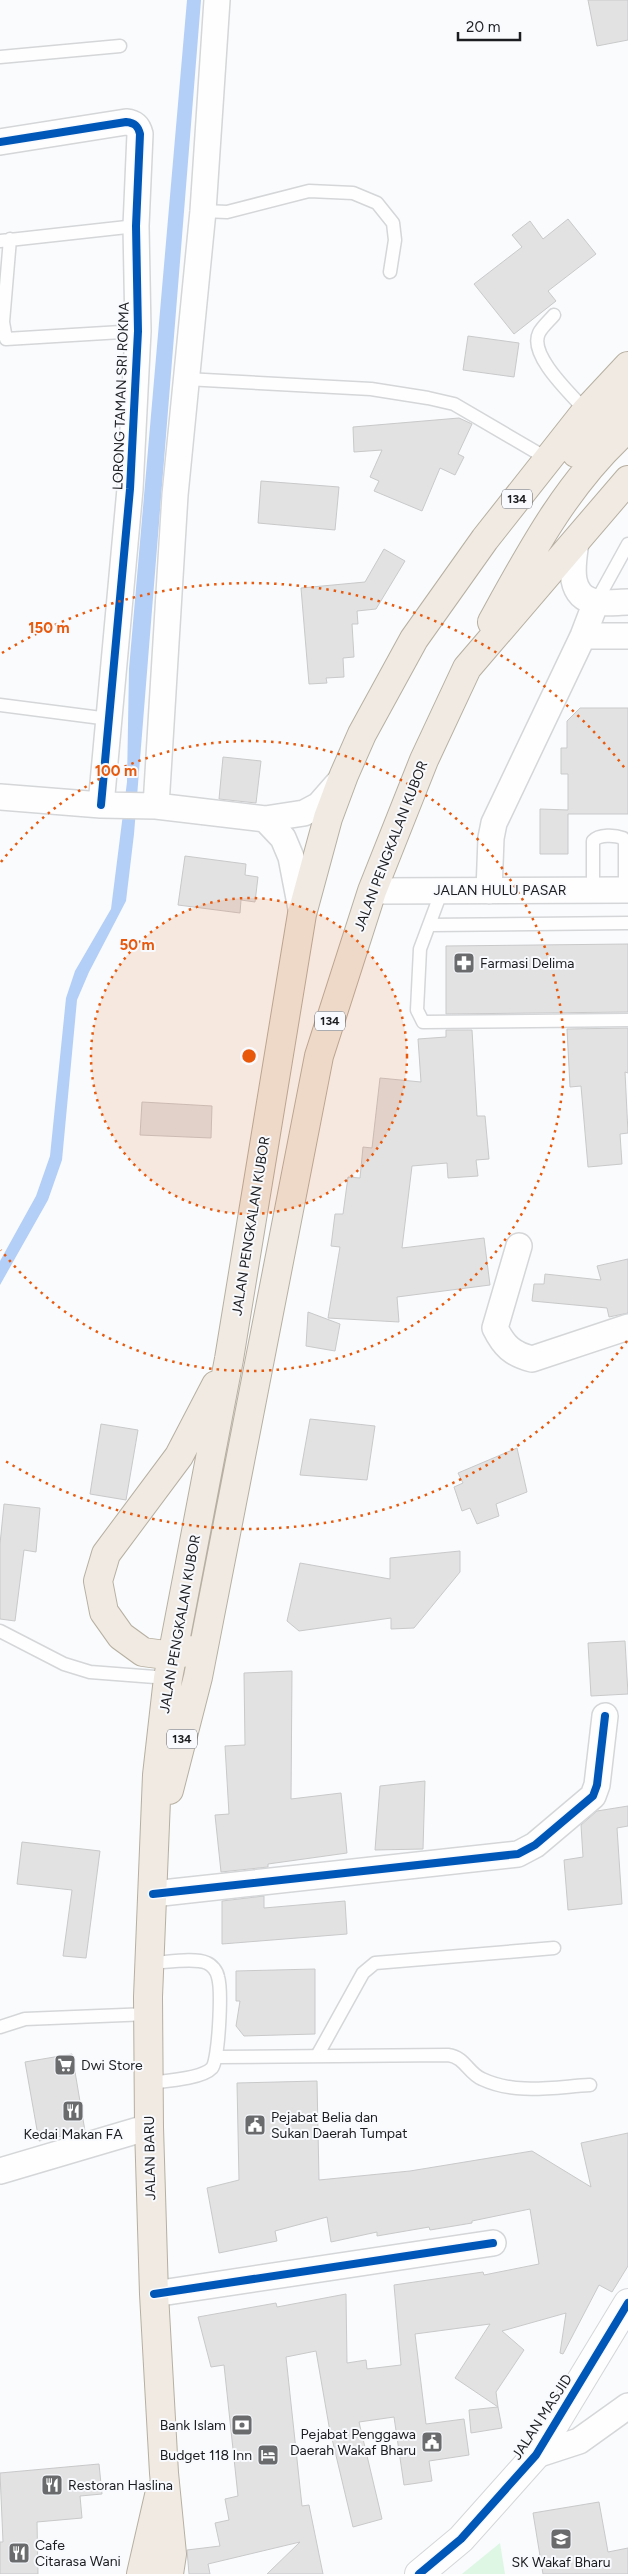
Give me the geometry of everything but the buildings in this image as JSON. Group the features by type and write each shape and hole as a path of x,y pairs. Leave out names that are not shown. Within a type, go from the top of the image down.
{"main road":[{"name":"JALAN PENGKALAN KUBOR","path":"156,1842 157,1774 170,1667 229,1359 302,914 328,818 362,734 414,639 485,539 586,411 628,366"},
{"name":"JALAN PENGKALAN KUBOR","path":"414,639 614,407 628,395"},
{"name":"JALAN PENGKALAN KUBOR","path":"156,1842 198,1677 319,1056 372,891 424,760 467,668 527,559 554,516 596,460 628,428"},
{"name":"JALAN PENGKALAN KUBOR","path":"467,668 628,480"},
{"path":"206,1636 170,1667 143,1652 121,1636 104,1612 98,1581 106,1554 179,1456 229,1359"},
{"name":"JALAN BARU","path":"156,1842 149,1963 149,2083 154,2294 164,2473 172,2554 169,2574"},
{"name":"JALAN BARU","path":"140,2574 164,2473"}],"street":[{"path":"152,807 175,495 203,211 217,0"},
{"name":"LORONG TAMAN SRI ROKMA","path":"0,142 126,122 133,123 138,128 140,134 136,226 138,330 130,489 109,719 108,805"},
{"path":"576,542 572,572 574,582 579,591 596,602 628,602"},
{"path":"490,891 491,838 494,823 583,636 596,602"},
{"path":"583,636 628,636"},
{"path":"0,797 152,807 265,819 304,813 319,805 344,775"},
{"path":"265,819 283,838 291,857 302,914"},
{"name":"JALAN HULU PASAR","path":"372,891 627,890"},
{"path":"519,1246 494,1328 504,1346 516,1355 532,1359 628,1327"},
{"path":"153,1894 518,1854 535,1845 593,1796 597,1785 605,1716"},
{"path":"0,2171 150,2127"},
{"path":"154,2294 493,2243"},
{"name":"JALAN MASJID","path":"419,2574 460,2540 536,2455 628,2303"},
{"path":"536,2455 585,2438 628,2406"}],"lane":[{"path":"0,57 120,46"},
{"path":"203,211 227,212 309,191 353,192 377,203 393,223 395,240 390,272"},
{"path":"136,226 5,240 3,322 6,339 138,330"},
{"path":"554,315 539,333 536,346 545,363 586,411"},
{"path":"186,378 371,389 428,398 454,404 548,459"},
{"path":"596,602 628,544"},
{"path":"0,705 109,719"},
{"path":"593,890 593,841 599,837 618,836 623,838 625,843 627,890"},
{"path":"442,890 419,953 417,1010 423,1022 628,1020"},
{"path":"429,925 628,924"},
{"path":"0,1631 72,1667 90,1672 170,1667"},
{"path":"317,2056 362,1973 375,1963 554,1948"},
{"path":"149,1963 198,1961 213,1967 220,1983 217,2057 211,2068 205,2073 149,2083"},
{"path":"0,2027 25,2018 149,2014"},
{"path":"217,2057 452,2056 461,2060 480,2079 514,2089 590,2085"}],"green space":[{"path":"500,2543 505,2574 462,2574"}],"water":[{"path":"187,0 201,0 134,834 126,901 89,972 77,1000 62,1160 48,1200 0,1285 0,1261 36,1196 50,1156 66,998 75,971 111,909 127,782 129,669"}],"cycle path":[{"path":"0,142 126,122 136,125 140,134 136,226 138,331 130,489 101,805"},
{"path":"153,1894 518,1854 535,1845 593,1796 597,1785 605,1716"},
{"path":"154,2294 493,2243"},
{"path":"419,2574 461,2539 536,2455 628,2303"}],"place":[{"name":"Farmasi Delima","path":"464,963"},
{"name":"Dwi Store","path":"65,2065"},
{"name":"Kedai Makan FA","path":"73,2111"},
{"name":"Pejabat Belia dan Sukan Daerah Tumpat","path":"255,2125"},
{"name":"Bank Islam","path":"242,2425"},
{"name":"Pejabat Penggawa Daerah Wakaf Bharu","path":"432,2442"},
{"name":"Budget 118 Inn","path":"268,2455"},
{"name":"Restoran Haslina","path":"52,2485"},
{"name":"SK Wakaf Bharu","path":"561,2539"},
{"name":"Cafe Citarasa Wani","path":"19,2553"}]}
